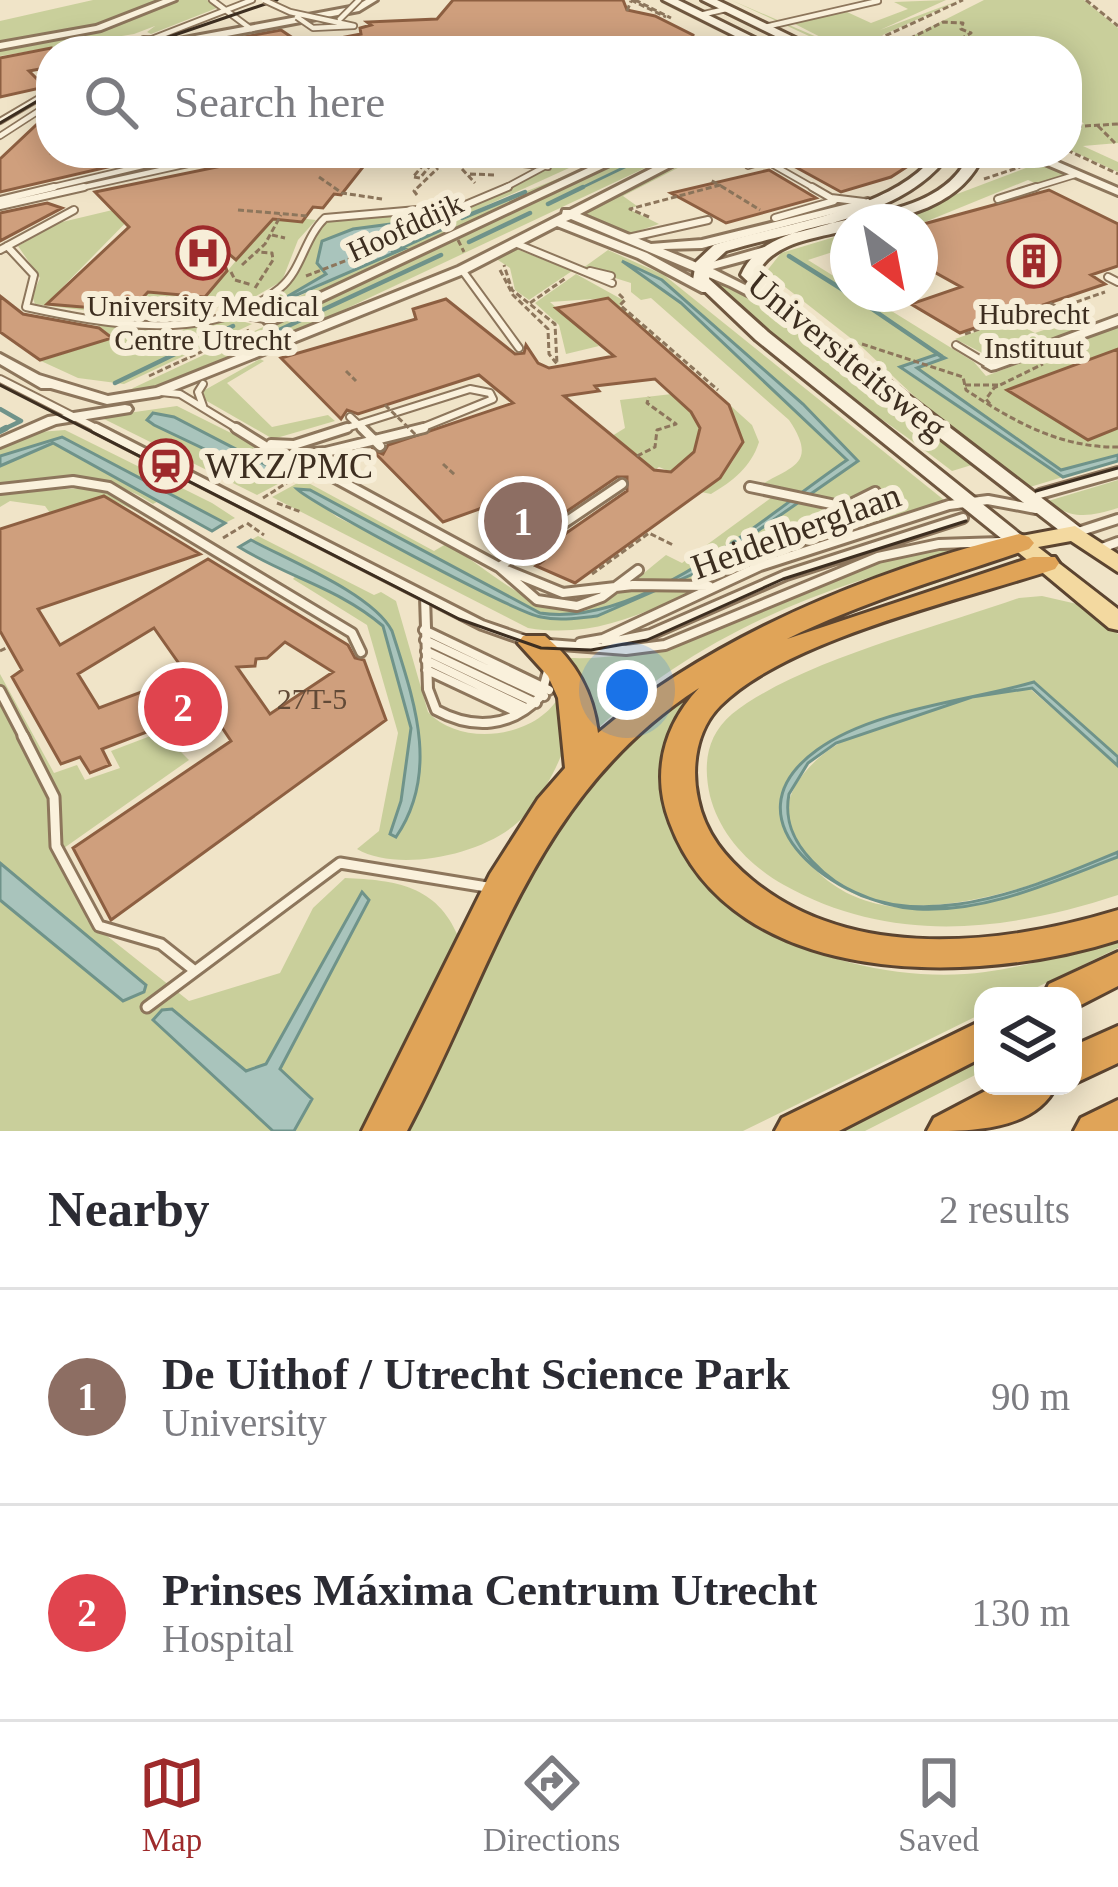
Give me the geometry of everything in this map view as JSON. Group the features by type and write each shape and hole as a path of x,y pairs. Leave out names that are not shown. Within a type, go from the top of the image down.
{"highway":[{"path":"384,1131 500,890 535,827 580,766 677,684 747,641 1021,544"},
{"path":"1021,544 730,679 697,711 682,740 676,773 682,811 692,836 731,883 796,925 843,940 936,955 1014,950 1118,925"},
{"path":"534,643 573,686 582,709 580,766"},
{"path":"1081,987 1118,968"},
{"path":"797,1131 974,1042"},
{"path":"1082,1061 1118,1043"},
{"path":"949,1131 1019,1095"},
{"path":"1096,1131 1118,1119"}],"main road":[{"path":"669,0 744,36"},
{"path":"708,0 784,36"},
{"name":"Universiteitsweg","path":"932,168 922,181 868,202 720,248 704,279 966,510 1021,544 1118,622"},
{"path":"909,204 951,189 972,168"},
{"name":"Universiteitsweg","path":"830,231 765,251 752,262 749,275 790,313 1044,503 1075,533 1108,546 1118,565"},
{"path":"1021,544 1075,533"},
{"path":"1021,544 1108,546"}],"street":[{"path":"54,36 98,28 170,0"},
{"path":"337,15 346,0"},
{"path":"212,36 337,15 372,0"},
{"path":"0,46 36,39"},
{"name":"Hoofddijk","path":"269,320 597,168"},
{"path":"0,443 71,410 203,384 381,298 462,270 661,168"},
{"path":"1065,168 1118,192"},
{"path":"562,218 630,238 702,244 868,202"},
{"path":"562,218 790,313"},
{"path":"630,238 704,279"},
{"path":"704,279 765,251"},
{"path":"991,366 1118,320"},
{"path":"0,358 38,380 71,410 105,411 138,408 291,340"}],"lane":[{"path":"212,0 251,29"},
{"path":"156,36 252,0"},
{"path":"264,0 313,28 354,26 337,15"},
{"path":"297,17 337,15 359,0"},
{"path":"765,27 878,1"},
{"path":"700,15 726,8"},
{"path":"0,128 36,102"},
{"path":"0,128 9,130 36,113"},
{"path":"0,203 147,168"},
{"path":"0,203 151,168"},
{"name":"Hoofddijk","path":"4,248 34,275 25,301 32,309 176,326 234,314 278,291 295,270 306,238 325,218 463,206 546,168"},
{"path":"774,168 842,199 868,202"},
{"path":"998,199 1079,174"},
{"path":"775,218 842,199"},
{"path":"4,248 74,210"},
{"path":"630,238 665,226 676,230 708,220"},
{"path":"515,243 613,284"},
{"path":"462,270 519,348"},
{"path":"1108,277 1118,285"},
{"path":"234,314 269,320"},
{"path":"956,345 991,366"},
{"name":"Heidelberglaan","path":"0,379 71,410 425,597 482,625 534,643 651,648 696,634 793,588 890,555 949,541 1021,544"},
{"path":"203,384 198,392 207,413"},
{"path":"255,438 280,456 298,458 378,444 493,399 470,389 294,445 272,444"},
{"path":"172,392 499,567 563,593 616,586 716,586"},
{"path":"350,416 378,444"},
{"name":"Heidelberglaan","path":"569,646 651,634 786,574 988,500 1044,503 1118,472"},
{"path":"0,489 96,482 352,633 361,652"},
{"path":"499,567 622,484"},
{"path":"750,488 845,507 874,492"},
{"name":"Heidelberglaan","path":"569,646 602,639 802,550 966,510"},
{"path":"1075,533 1118,519"},
{"path":"616,586 638,571"},
{"path":"425,597 424,649 436,710 461,723 494,723 535,702 547,667 534,643"},
{"path":"424,649 535,702"},
{"path":"424,649 535,702"},
{"path":"424,649 535,702"},
{"path":"0,691 54,797 56,846 99,926 161,944 195,971"},
{"path":"147,1007 340,863 500,890"}],"path":[{"path":"885,36 963,0"},
{"path":"1086,0 1118,26"},
{"path":"627,10 631,1 649,14 673,19"},
{"path":"915,36 944,22 963,23 960,28 971,33 967,36"},
{"path":"1082,126 1118,124"},
{"path":"1097,125 1115,143"},
{"path":"1082,157 1118,174"},
{"path":"420,168 413,177 420,178 429,168"},
{"path":"425,198 414,191 441,168"},
{"path":"461,168 475,179 472,188"},
{"path":"319,176 342,194 382,197"},
{"path":"710,180 760,210"},
{"path":"665,226 630,209 719,185"},
{"name":"Hoofddijk","path":"238,210 325,218"},
{"path":"242,265 271,235 282,214"},
{"path":"267,223 277,226"},
{"path":"417,223 426,228"},
{"path":"322,271 438,226"},
{"path":"271,235 285,238"},
{"path":"458,240 464,251"},
{"path":"231,272 235,280 254,285 268,279 272,253 257,252"},
{"path":"485,258 503,265 512,290 555,324 557,364 549,354 552,340 544,323 505,292 501,272 485,258"},
{"path":"613,284 625,301 620,305 718,390"},
{"path":"252,293 254,285"},
{"path":"1059,308 1118,285"},
{"path":"963,335 1051,304 1096,328"},
{"path":"136,382 253,328"},
{"path":"856,344 963,376 965,386 991,405 1074,447 1118,448"},
{"path":"965,386 1000,385 1040,369 1046,360 1034,351"},
{"path":"346,371 356,380"},
{"path":"991,405 986,399 1000,385"},
{"path":"637,456 652,451 657,430 676,424 647,403 649,397"},
{"path":"385,405 416,435"},
{"path":"443,464 455,476"},
{"path":"207,547 247,524"},
{"path":"593,574 649,533 673,544"},
{"path":"0,651 8,647"}],"green space":[{"path":"93,0 164,0 102,25 0,45 0,21"},
{"path":"177,0 207,0 217,8 151,34 147,32 155,26 122,36 66,36 102,29"},
{"path":"731,0 814,36 809,36"},
{"path":"946,0 880,30 960,0 881,36 818,36 793,23 847,12 871,23 908,9 894,2"},
{"path":"984,0 1084,0 1118,28 1118,143 1083,146 1118,162 1118,172 1082,156 1082,36 912,36"},
{"path":"36,42 36,50 0,56 0,49"},
{"path":"546,168 569,168 461,217 590,168 270,315 252,309 291,278 326,220 473,205","holes":["437,224 388,238 387,247 399,249 287,302 327,274 322,270 322,241 370,226"]},
{"path":"603,168 645,168 286,337 163,389 125,397 133,388"},
{"path":"678,168 623,196 637,206 629,209 659,224 629,234 581,213"},
{"path":"1026,168 1063,171 1063,176 1037,184 1028,180 938,217 938,204 931,204"},
{"path":"146,202 46,304 76,307 116,266 193,275 177,295 205,298 274,215 316,220 298,240 282,281 234,309 126,299 90,311 35,304 32,296 40,278 18,246 58,223"},
{"path":"830,238 830,253 808,260 830,274 830,312 893,312 974,362 986,376 1118,327 1118,455 1061,470 916,367 943,357 902,370 1063,477 1030,487 932,413 862,347 766,272 781,253"},
{"path":"514,248 572,271 529,300 515,290 510,268 495,258"},
{"path":"608,250 664,275 944,500 761,561 619,621 560,631 528,628 272,497 303,480 434,551 446,544 541,604 583,609 605,601 666,555 682,563 779,492 760,486 801,457 802,447 789,420 651,298 641,300 631,292 631,283 583,268","holes":["299,488 540,612 538,616 337,517"]},
{"path":"576,274 623,300 620,306 752,425 759,442 756,451 727,484 711,494 701,492 736,455 739,434 730,408 608,298 550,302 599,346 566,354 559,325 535,303"},
{"path":"722,281 745,291 975,464 952,471 769,334 713,283"},
{"path":"224,316 252,324 124,384 78,378 41,361 114,338 95,323 179,331"},
{"path":"1010,320 1035,333 1070,321 1083,328 996,360 955,339"},
{"path":"264,361 227,383 272,427 328,415 335,421 273,439 205,400 203,391"},
{"path":"672,394 693,414 701,433 694,452 671,472 659,467 653,471 612,436 625,428 620,400"},
{"path":"177,406 259,447 252,452 295,475 257,495 100,417"},
{"path":"65,430 235,518 225,523 172,494 153,504 98,481 0,484 0,448 39,432"},
{"path":"1118,480 1118,508 1082,515 1065,512 1048,501"},
{"path":"86,488 108,493 142,514 104,496 50,513 45,506 10,501 0,507 0,493"},
{"path":"258,536 374,595 381,592 396,601 428,712 442,723 478,734 517,729 549,710 560,695 573,725 553,773 524,816 490,840 445,856 397,860 357,849 379,831 398,733 367,625 293,579 303,567 251,540"},
{"path":"973,545 962,553 860,580 762,619 670,671 588,738 593,706 570,658 625,655 676,642 872,563 921,550"},
{"path":"959,569 963,574 789,636 725,671 687,702 664,744 660,791 682,851 711,888 749,918 792,942 840,960 890,971 985,972 1118,939 1118,948 1038,987 974,987 974,1017 743,1131 403,1131 542,836 591,769 759,641"},
{"path":"1042,596 1077,604 1118,634 1118,757 1034,683 903,716 834,742 791,774 780,810 806,859 841,889 882,905 928,908 977,902 1118,857 1118,895 991,924 907,924 824,904 771,877 738,848 715,810 707,773 712,741 732,714 760,695 830,662 1019,598"},
{"path":"0,674 54,773 77,765 85,780 120,768 111,751 161,732 189,760 64,848 87,920 189,1001 280,973 313,908 345,878 398,884 439,906 458,936 361,1131 294,1131 306,1111 302,1089 280,1069 362,892 266,1064 246,1071 183,1016 273,1131 0,1131 0,900 123,1000 146,986 0,863"},
{"path":"1028,687 1118,766 1118,852 1031,885 933,905 886,903 844,889 810,860 786,814 797,784 818,759 883,722"},
{"path":"974,1057 974,1076 865,1131 826,1131"}],"water":[{"path":"437,218 437,224 388,239 387,247 403,249 271,306 326,274 317,263 322,241 353,229"},
{"path":"622,261 662,280 803,404 858,461 700,571 597,616 569,619 541,617 493,597 373,535 297,489 310,490 540,613 579,613 620,603 702,563 847,460 681,303"},
{"path":"938,354 945,358 917,368 1061,470 1118,455 1118,461 1063,477 900,367"},
{"path":"153,413 174,417 282,473 265,478 154,425 147,420"},
{"path":"62,437 225,523 212,531 53,443 0,466 0,456"},
{"path":"251,540 349,591 392,631 414,708 420,760 410,812 396,837 390,834 401,801 411,728 383,626 330,592 239,547"},
{"path":"1034,682 1118,757 1118,766 1032,688 972,697 836,743 808,763 789,794 788,813 805,853 841,884 801,855 785,830 780,804 790,777 817,750 840,736 893,715"},
{"path":"1118,852 1118,857 994,901 943,909 917,909 882,902 920,907 961,904 1043,882"},
{"path":"0,863 146,985 144,992 123,1001 0,900"},
{"path":"362,892 369,900 280,1069 312,1099 294,1131 273,1131 153,1020 162,1010 172,1009 246,1071 266,1064"}],"building":[{"path":"453,0 623,0 627,10 655,16 693,35 351,36 361,34 360,28 371,25 367,22 437,19"},
{"path":"281,30 290,36 249,36"},
{"path":"36,51 36,70 29,71 36,78 36,89 0,97 0,58"},
{"path":"36,125 36,168 103,168 0,192 0,159"},
{"path":"212,168 362,168 341,195 334,194 323,208 313,207 302,222 273,219 236,260 217,244 227,271 205,297 148,292 130,311 47,304 129,227 95,192"},
{"path":"797,168 905,168 891,177 841,192"},
{"path":"769,170 816,198 726,223 671,193"},
{"name":"Hubrecht Instituut","path":"1049,190 1118,224 1118,266 1091,275 1105,284 960,333 925,312 938,312 938,295 961,287 938,274 938,220"},
{"path":"47,203 62,208 0,241 0,213"},
{"path":"0,296 23,314 99,328 112,338 40,360 0,332"},
{"path":"608,298 729,405 743,442 720,478 575,583 536,566 543,561 533,556 627,491 627,477 617,477 544,527 496,503 443,522 371,449 383,454 388,445 513,403 479,375 358,414 347,410 341,419 281,358 416,319 413,309 446,299 515,354 524,353 526,345 538,363 549,368 614,356 556,308","holes":["655,379 691,412 700,428 694,452 671,472 654,470 564,396 599,391 595,386"]},
{"path":"1118,349 1118,428 1088,440 1007,390"},
{"path":"104,496 200,554 38,609 60,645 208,559 348,645 355,658 364,660 386,720 111,920 73,848 231,741 209,708 102,749 110,765 90,773 80,757 61,764 12,677 22,670 0,631 0,529","holes":["154,628 187,675 99,708 78,674","285,642 333,672 270,714 237,667 255,666 256,659 267,658"]}],"waterway":[{"path":"577,190 623,168"},
{"path":"548,204 583,187"},
{"path":"462,218 525,192"},
{"path":"469,242 530,213"},
{"path":"393,251 444,228"},
{"path":"262,338 441,255"},
{"path":"789,256 830,282"},
{"path":"876,312 941,356"},
{"path":"115,383 233,326"},
{"path":"0,409 21,421 0,431 6,428"}],"tram line":[{"path":"172,36 277,0"},
{"path":"0,123 36,102"},
{"path":"0,385 459,619 541,648 591,650 647,640 783,579 966,521"},
{"path":"1036,491 1118,468"}],"place":[{"name":"University Medical Centre Utrecht","path":"203,253"},
{"name":"Hubrecht Instituut","path":"1034,261"},
{"name":"WKZ/PMC","path":"166,466"},
{"name":"De Uithof / Utrecht Science Park","path":"523,521"},
{"name":"Prinses Máxima Centrum Utrecht","path":"183,707"}]}
